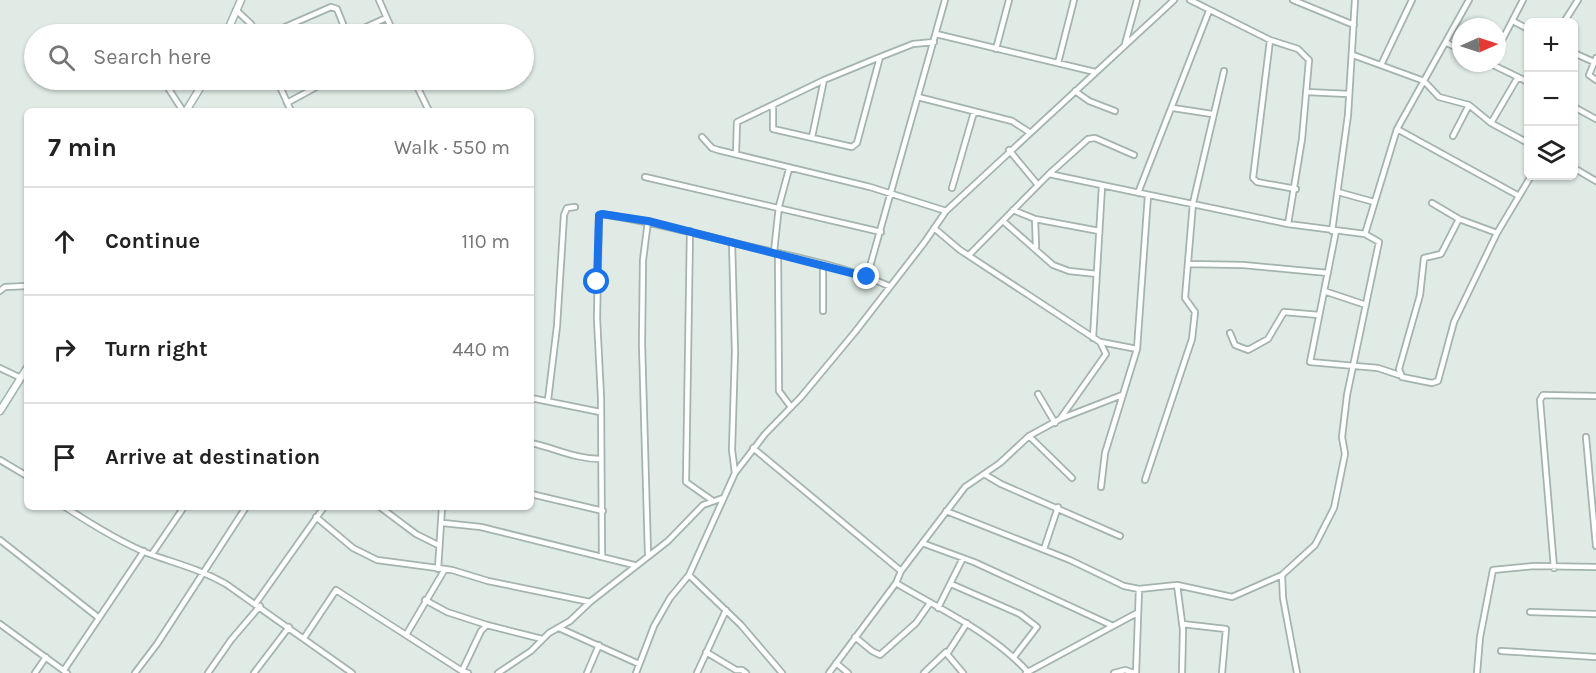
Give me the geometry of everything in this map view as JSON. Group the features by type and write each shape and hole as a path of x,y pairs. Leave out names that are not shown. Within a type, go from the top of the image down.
{"street":[{"path":"230,24 242,0"},
{"path":"379,0 389,24"},
{"path":"867,277 945,0"},
{"path":"996,49 1009,0"},
{"path":"1058,63 1074,0"},
{"path":"1125,44 1137,0"},
{"path":"636,673 660,613 689,575 735,473 753,448 866,318 946,211 1009,150 1174,0"},
{"path":"1190,0 1270,40 1298,50 1309,60 1296,189 1288,224"},
{"path":"1293,0 1354,25"},
{"path":"1355,0 1353,55 1334,231 1310,362 1353,364 1378,368 1432,383 1438,381 1454,322 1497,234 1529,180"},
{"path":"1381,65 1412,0"},
{"path":"1365,234 1397,129 1447,43 1468,0"},
{"path":"1506,34 1523,0"},
{"path":"1567,18 1578,0"},
{"path":"292,24 331,7 337,9 344,24"},
{"path":"236,10 251,24"},
{"path":"1138,193 1209,11"},
{"path":"372,24 386,18"},
{"path":"1513,21 1524,27"},
{"path":"936,34 1095,72"},
{"path":"1270,40 1253,178 1257,182 1296,189"},
{"path":"736,154 737,122 824,80 880,57 914,44 934,42"},
{"path":"1447,43 1452,46"},
{"path":"1578,54 1595,60 1589,77 1596,80"},
{"path":"1353,55 1424,81 1439,97 1469,105 1491,123 1524,141"},
{"path":"773,106 773,129 852,147 857,143 880,57"},
{"path":"1145,480 1191,339 1195,312 1185,298 1193,203 1212,114 1224,71"},
{"path":"1506,71 1524,80"},
{"path":"1491,123 1518,77"},
{"path":"812,137 824,80"},
{"path":"170,90 183,108"},
{"path":"187,108 198,90"},
{"path":"281,90 290,108"},
{"path":"287,103 311,90"},
{"path":"419,90 428,108"},
{"path":"1075,91 1089,101 1115,111"},
{"path":"1306,93 1349,94"},
{"path":"918,97 1012,121 1029,132"},
{"path":"1453,136 1469,105"},
{"path":"1173,108 1212,114"},
{"path":"1578,109 1596,119"},
{"path":"951,188 974,112"},
{"path":"1397,129 1519,196"},
{"path":"702,137 712,148 890,193 946,211"},
{"path":"969,255 1049,174 1091,138 1134,155"},
{"path":"1009,150 1038,185"},
{"path":"789,169 779,206 776,253 779,391 791,407"},
{"path":"1578,170 1596,181"},
{"path":"946,511 1044,549 1124,586 1139,589 1177,585 1232,597 1282,575 1315,545 1334,508 1344,454 1342,437 1353,364 1379,242 1365,234 1288,224 1049,174"},
{"path":"645,177 779,206 881,232"},
{"path":"1093,338 1102,186"},
{"path":"1338,192 1374,202"},
{"path":"1101,487 1105,453 1137,349 1148,195"},
{"path":"1432,203 1459,219 1497,234"},
{"path":"548,400 557,326 564,214 567,208 575,207"},
{"path":"1013,210 1035,219 1099,231"},
{"path":"602,556 603,511 597,319 599,215 648,221 690,231 867,277 889,286"},
{"path":"1035,219 1036,248"},
{"path":"1399,375 1420,295 1424,258 1441,254 1459,219"},
{"path":"648,221 643,260 642,344 648,554"},
{"path":"1003,221 1053,265 1069,271 1098,274"},
{"path":"934,228 969,255 1093,338 1100,342 1137,349"},
{"path":"690,231 687,482 713,501"},
{"path":"732,242 735,352 732,450 735,473"},
{"path":"1189,264 1243,265 1328,273"},
{"path":"823,265 823,311"},
{"path":"0,291 5,287 24,286"},
{"path":"1324,291 1366,305"},
{"path":"1230,333 1235,345 1248,350 1268,339 1284,312 1319,315"},
{"path":"829,673 896,583 901,571 965,487 1029,436 1060,419 1106,354 1100,342"},
{"path":"0,368 21,378"},
{"path":"0,411 24,374"},
{"path":"1038,394 1055,423"},
{"path":"1060,419 1122,395"},
{"path":"1554,568 1540,400 1543,395 1596,396"},
{"path":"534,398 600,412"},
{"path":"1029,436 1072,478"},
{"path":"1586,437 1596,546"},
{"path":"534,444 550,447 573,457 600,459"},
{"path":"753,448 901,571"},
{"path":"0,460 24,473"},
{"path":"984,474 1001,484 1120,536"},
{"path":"534,495 603,511"},
{"path":"498,673 531,651 542,639 570,621 634,565 668,540 703,505 723,498"},
{"path":"1044,549 1058,507"},
{"path":"69,510 97,529 144,551 205,572 258,605 352,673"},
{"path":"152,554 182,510"},
{"path":"135,673 205,572 244,510"},
{"path":"208,673 258,605 322,510"},
{"path":"384,510 416,534 438,545"},
{"path":"438,569 442,510"},
{"path":"316,517 352,548 377,560 445,569 590,602"},
{"path":"443,523 481,527 634,565"},
{"path":"0,540 99,618"},
{"path":"922,543 963,558 1113,626"},
{"path":"0,624 65,672 144,551"},
{"path":"938,608 963,558"},
{"path":"1477,673 1480,637 1493,570 1534,566 1596,567"},
{"path":"406,635 445,569"},
{"path":"689,575 726,610 781,673"},
{"path":"1282,575 1283,598 1297,673"},
{"path":"896,583 967,623 1014,657 1026,672 1137,613"},
{"path":"951,584 1020,614 1037,627 1014,657"},
{"path":"1177,585 1182,624 1182,673"},
{"path":"1114,673 1125,670 1135,673 1139,589"},
{"path":"304,638 336,590 465,672 481,631 487,625"},
{"path":"425,600 447,612 542,639"},
{"path":"855,636 880,655 916,623 930,603"},
{"path":"697,673 726,610"},
{"path":"1530,612 1596,614"},
{"path":"924,673 948,651 967,623"},
{"path":"1182,624 1226,629 1222,673"},
{"path":"254,673 289,627"},
{"path":"559,628 639,663"},
{"path":"587,673 600,645"},
{"path":"948,651 947,654 963,673"},
{"path":"1501,651 1596,657"},
{"path":"706,652 746,673"},
{"path":"35,673 46,657"},
{"path":"836,663 848,673"}],"route":[{"path":"597,282 597,232 599,215 602,214 648,221 867,277"}]}
